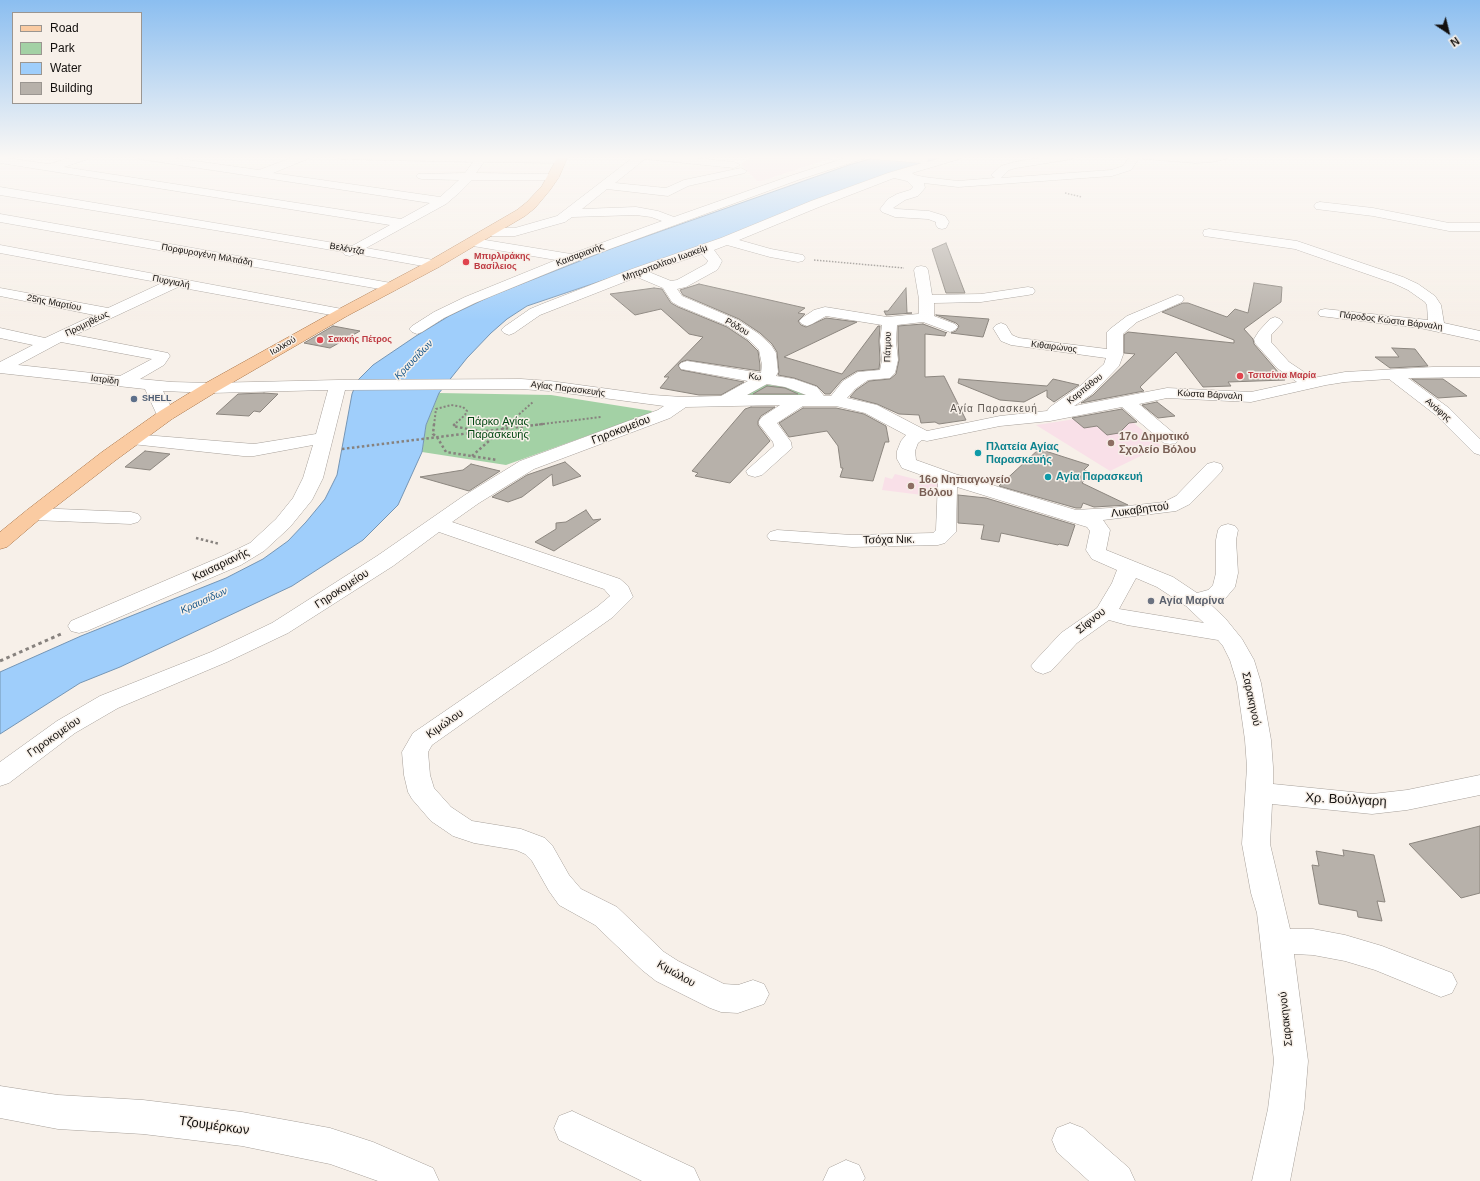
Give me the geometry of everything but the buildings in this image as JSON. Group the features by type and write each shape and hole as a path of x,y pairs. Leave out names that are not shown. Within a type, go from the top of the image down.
{"main road":[{"name":"Ιωλκού","path":"0,544 34,514 166,415 210,388 342,313 473,242 521,211"}],"street":[{"path":"39,237 107,211"},
{"name":"Βελέντζα","path":"125,211 434,264"},
{"path":"280,216 293,211"},
{"path":"322,211 404,223"},
{"path":"288,282 355,250 425,211"},
{"path":"490,232 505,233 528,229 556,221 571,211"},
{"path":"568,213 632,211"},
{"path":"637,211 650,213 673,221"},
{"name":"Καισαριανής","path":"417,329 439,315 470,300 572,258 701,211"},
{"name":"Μητροπολίτου Ιωακείμ","path":"509,330 525,318 547,307 636,272 726,241 798,211"},
{"path":"891,211 895,213 929,215 941,219 943,222 942,225"},
{"path":"1362,211 1449,227 1480,227"},
{"name":"Πορφυρογένη Μιλτιάδη","path":"0,218 391,287"},
{"path":"225,239 266,222"},
{"path":"1209,233 1297,245 1398,280 1413,287 1430,299 1434,304 1435,319 1438,326"},
{"path":"726,241 770,253 798,258"},
{"path":"2,250 25,242"},
{"path":"473,242 572,258"},
{"path":"172,261 212,244"},
{"path":"636,272 670,286 682,284 712,267 716,261 711,254 704,249"},
{"name":"Πυργιαλή","path":"2,250 342,313"},
{"path":"138,275 158,267"},
{"path":"921,270 927,315 923,317 950,327"},
{"name":"Προμηθέως","path":"0,373 52,340 174,283"},
{"name":"Ρόδου","path":"670,286 670,290 677,299 684,304 733,324 760,343 768,353 770,359 770,372 766,378"},
{"path":"256,297 275,288"},
{"path":"926,299 977,298 1028,291"},
{"name":"25ης Μαρτίου","path":"0,292 108,314"},
{"path":"1115,356 1115,332 1118,329 1132,319 1177,299"},
{"path":"807,321 825,311 889,322"},
{"name":"Πάροδος Κώστα Βάρναλη","path":"1325,313 1438,326 1480,336"},
{"name":"Πάτμου","path":"836,401 850,385 864,375 884,375 887,372 890,360 888,341 889,322 894,319 923,317"},
{"path":"1275,322 1264,334 1262,339 1263,343 1283,365 1310,383"},
{"name":"Κιθαιρώνος","path":"1001,328 1006,338 1017,342 1055,346 1115,356"},
{"path":"0,333 162,356 158,362 122,382"},
{"name":"Καρπάθου","path":"1050,416 1086,390 1102,376 1111,366 1115,356"},
{"name":"Κω","path":"687,366 766,378 788,383 811,391 816,396 807,400"},
{"name":"Ιατρίδη","path":"0,373 22,370 152,385 210,388"},
{"name":"Κώστα Βάρναλη","path":"918,434 930,436 1000,421 1050,416 1176,392 1228,397 1251,397 1310,383 1345,377 1433,372 1480,372"},
{"name":"Ανάφης","path":"1392,374 1443,412 1480,450"},
{"path":"721,402 766,378"},
{"name":"Αγίας Παρασκευής","path":"210,388 343,385 521,384 550,386 653,400 682,402 836,401 871,409 918,434"},
{"path":"152,385 166,415"},
{"name":"Καισαριανής","path":"79,626 213,570 257,547 283,523 302,500 313,478 322,445 343,385"},
{"path":"756,471 783,448 782,442 768,422 776,414 807,400"},
{"path":"1125,401 1170,439"},
{"name":"Γηροκομείου","path":"0,776 66,727 109,702 219,657 298,617 334,595 472,499 527,465 664,414 682,402"},
{"name":"Σαρακηνού","path":"918,434 910,441 908,445 906,451 907,462 915,467 948,478 1094,523 1100,531 1096,550 1100,555 1128,568 1165,582 1194,601 1226,634 1234,644 1242,660 1249,684 1258,740 1260,767 1256,844 1266,893 1272,913 1291,1061 1286,1109 1271,1181"},
{"path":"132,439 243,450 322,445"},
{"name":"Λυκαβηττού","path":"1075,516 1110,514 1169,507 1183,500 1214,468"},
{"name":"Τσόχα Νικ.","path":"776,536 852,541 938,539 946,532 948,478"},
{"path":"34,514 131,518"},
{"name":"Κιμώλου","path":"437,524 612,584 620,591 622,596 606,612 422,740 415,752 417,775 422,792 441,814 462,829 521,840 536,846 542,852 559,883 570,897 606,916 653,961 667,971 721,998 738,999 753,994"},
{"path":"1194,601 1216,595 1224,587 1227,572 1226,540 1228,530"},
{"name":"Σίφνου","path":"1043,666 1069,638 1106,612 1124,584 1128,568"},
{"path":"1106,612 1127,618 1226,634"},
{"name":"Χρ. Βούλγαρη","path":"1259,794 1372,804 1396,802 1480,785"},
{"path":"1277,944 1295,941 1313,942 1345,948 1382,959 1441,983"},
{"name":"Τζουμέρκων","path":"0,1102 58,1112 143,1117 228,1127 290,1138 330,1146 373,1160 420,1181"},
{"path":"572,1128 681,1181"},
{"path":"1070,1140 1116,1181"}],"path":[{"path":"798,258 921,270"},
{"path":"472,456 550,386"},
{"path":"480,431 453,426 467,412 463,407 451,405 436,409 433,434 437,437 446,452 527,465"},
{"path":"322,445 437,437 604,416"},
{"path":"0,661 79,626"}],"shaded area":[{"name":"17ο Δημοτικό Σχολείο Βόλου","path":"1121,412 1161,446 1110,471 1036,425"},
{"name":"16ο Νηπιαγωγείο Βόλου","path":"895,474 919,480 939,481 938,497 882,490 885,477 892,479"}],"green space":[{"path":"761,384 787,387 810,396 749,396 747,394"},
{"name":"Πάρκο Αγίας Παρασκευής","path":"439,393 551,395 652,411 651,413 506,465 422,452 426,425"}],"water":[{"name":"Κραυσίδων","path":"718,211 798,211 687,252 527,306 507,319 467,358 439,393 426,425 422,452 398,505 363,540 292,586 120,667 80,683 0,734 0,672 81,636 226,578 263,559 288,541 325,499 337,475 352,394 357,381 373,365 449,316 491,296 613,248"}],"place":[{"name":"Μπιρλιράκης Βασίλειος","path":"466,262"},
{"name":"Σακκής Πέτρος","path":"320,340"},
{"name":"Τσιτσίνια Μαρία","path":"1240,376"},
{"name":"SHELL","path":"134,399"},
{"name":"17ο Δημοτικό Σχολείο Βόλου","path":"1111,443"},
{"name":"Πλατεία Αγίας Παρασκευής","path":"978,453"},
{"name":"Αγία Παρασκευή","path":"1048,477"},
{"name":"16ο Νηπιαγωγείο Βόλου","path":"911,486"},
{"name":"Αγία Μαρίνα","path":"1151,601"}],"district":[{"name":"Αγία Παρασκευή","path":"994,409"}]}
